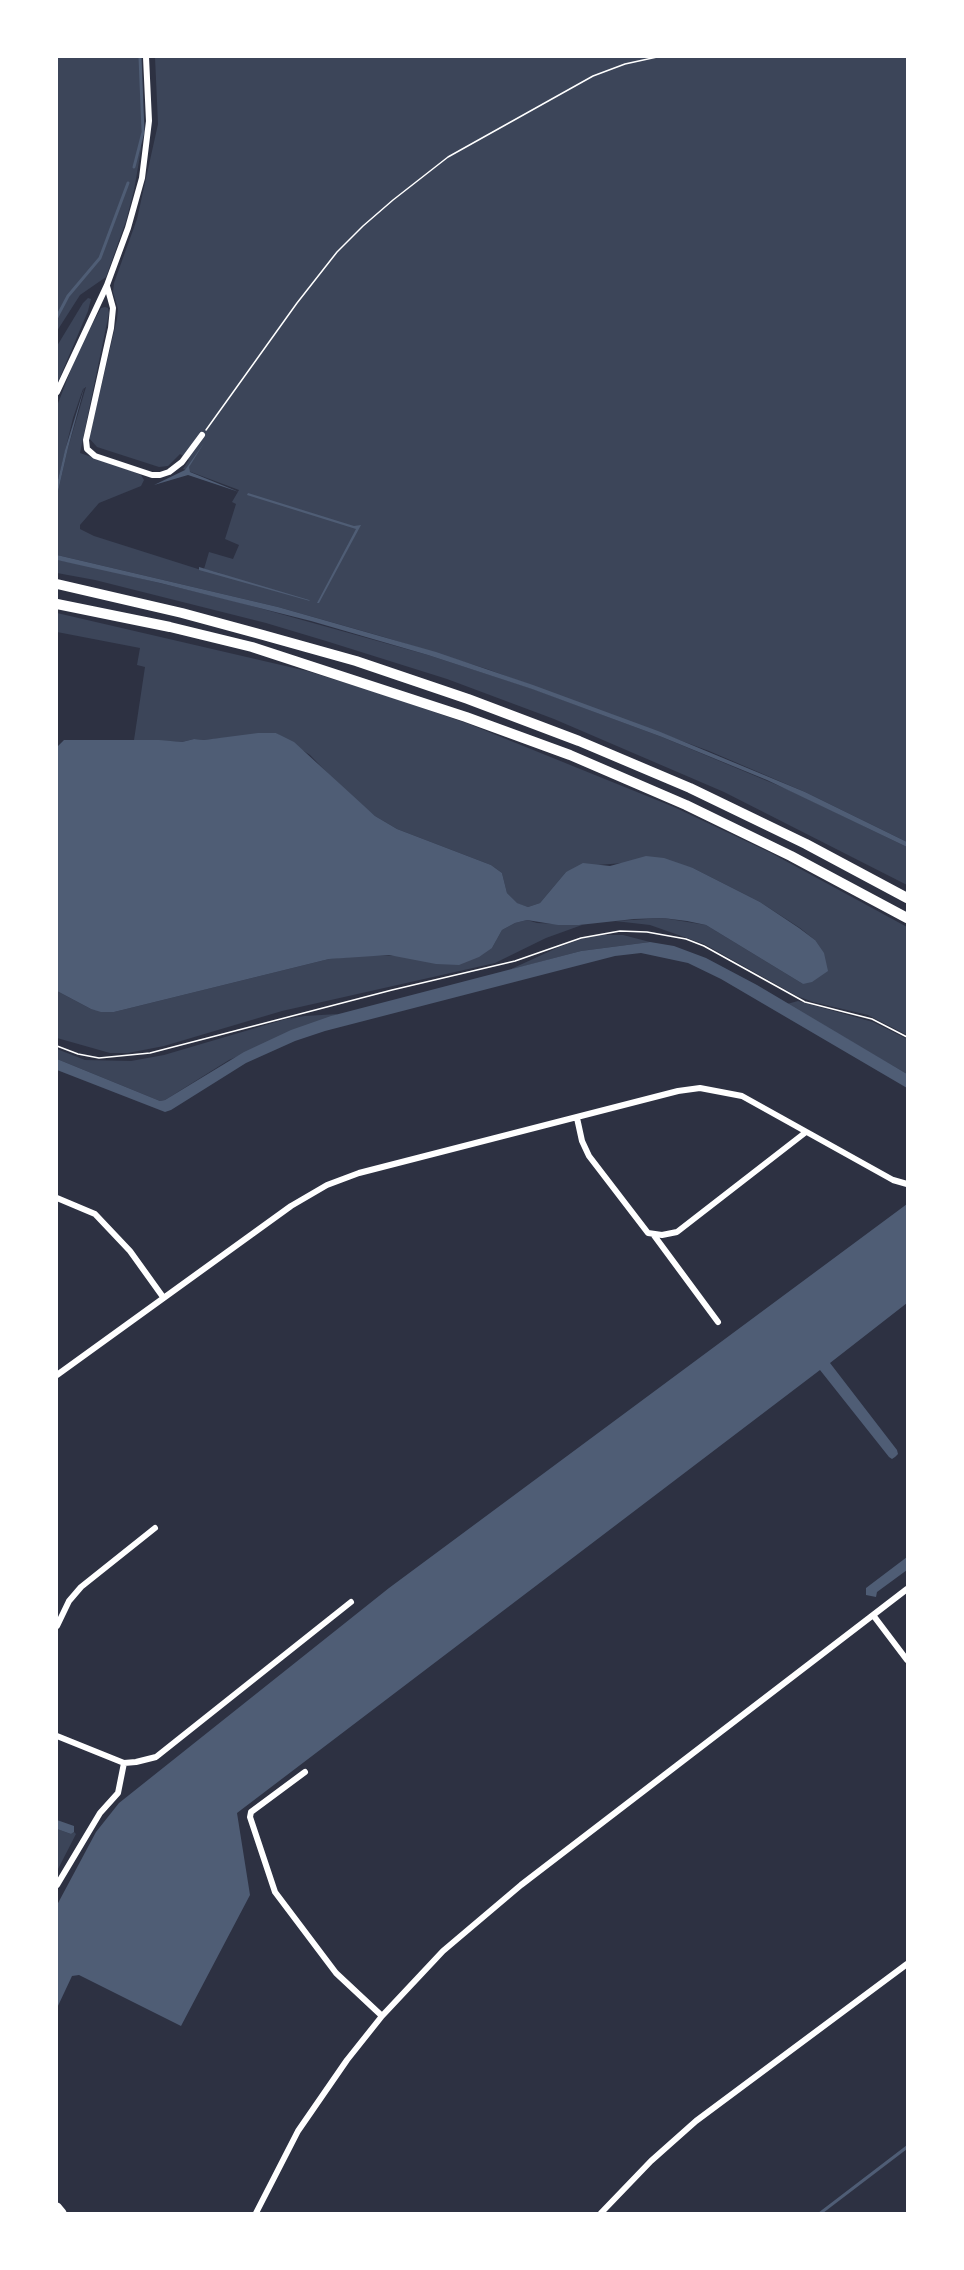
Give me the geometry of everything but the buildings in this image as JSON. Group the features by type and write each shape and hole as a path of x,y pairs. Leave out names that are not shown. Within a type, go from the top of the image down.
{"highway":[{"path":"57,584 264,634 356,661 468,699 579,741 690,788 806,844 907,898"},
{"path":"57,604 170,627 252,647 433,705 560,751 686,806 790,856 907,918"}],"main road":[{"path":"57,2207 62,2213"}],"street":[{"path":"57,392 107,285 128,228 142,178 149,120 146,57"},
{"path":"107,285 113,308 111,328 86,440 87,449 95,456 152,475 160,475 176,468 202,435"},
{"path":"57,1376 291,1206 327,1185 358,1173 678,1091 700,1088 742,1096 893,1180 907,1184"},
{"path":"577,1118 582,1141 589,1156 648,1233 662,1235 676,1232 806,1132"},
{"path":"57,1198 95,1214 130,1251 163,1297"},
{"path":"653,1234 717,1322"},
{"path":"57,1626 69,1601 81,1587 155,1528"},
{"path":"256,2213 298,2131 347,2060 382,2016 443,1951 521,1885 907,1589"},
{"path":"57,1736 124,1763 146,1760 163,1752 351,1602"},
{"path":"873,1615 907,1660"},
{"path":"57,1885 100,1813 118,1792 124,1763"},
{"path":"305,1772 251,1812 250,1817 274,1892 336,1973 382,2016"},
{"path":"601,2213 651,2161 696,2121 907,1964"}],"path":[{"path":"202,435 297,303 337,252 393,200 448,158 593,76 625,64 657,57"},
{"path":"57,1046 78,1054 99,1058 150,1053 392,990 515,961 581,938 620,931 647,932 686,939 704,946 805,1002 872,1018 907,1037"}],"shaded area":[{"path":"57,57 141,57 143,97 141,150 134,190 126,221 106,277 80,295 57,331"},
{"path":"155,57 907,57 907,842 805,792 709,751 487,669 278,607 57,555 57,496 86,387 83,389 73,418 57,484 57,406 88,332 101,308 105,307 108,308 109,313 80,453 132,471 141,475 144,480 141,486 99,503 80,525 80,529 94,536 198,569 223,574 204,569 209,552 233,559 239,545 225,539 236,504 232,502 239,490 183,469 189,460 180,454 168,466 159,467 97,447 89,438 117,319 118,309 113,292 114,283 137,219 158,124"},
{"path":"88,298 91,299 88,311 57,384 57,346"},
{"path":"85,385 57,496 57,484 65,450"},
{"path":"204,443 189,467 190,472 239,492 188,475 154,485 185,470"},
{"path":"248,493 354,526 361,525 319,603 317,603 356,529 247,495"},
{"path":"57,555 278,607 436,652 533,685 658,731 805,792 907,842 907,847 767,780 662,737 532,689 428,655 311,621 57,560"},
{"path":"57,560 234,601 428,655 533,689 662,737 789,790 907,847 907,885 724,792 554,719 447,679 266,623 95,580 57,573"},
{"path":"199,567 309,600 310,601 199,570"},
{"path":"57,613 307,671 382,694 469,724 674,807 771,853 907,927 907,1035 868,1015 797,996 704,944 650,925 615,921 663,918 706,925 803,984 815,940 760,902 693,868 624,863 597,865 566,872 540,903 528,907 516,903 507,893 502,873 491,865 397,829 375,816 341,787 310,755 276,733 194,739 182,742 134,740 145,667 137,665 140,648 57,632"},
{"path":"276,733 294,742 375,816 397,829 491,865 502,873 507,893 517,903 528,907 540,903 566,872 583,863 610,866 646,856 664,858 693,868 760,902 799,928 815,940 824,953 828,971 812,982 803,984 706,925 687,921 663,918 558,925 527,920 502,930 492,948 479,957 459,965 436,964 389,955 329,959 114,1012 91,1009 57,991 57,747 64,740 182,742"},
{"path":"527,920 537,923 582,925 546,938 495,963 282,1011 164,1046 128,1053 110,1053 57,1038 57,991 91,1009 114,1012 329,959 368,955 404,956 492,948 502,930"},
{"path":"623,935 650,942 581,951 509,970 559,947 584,938"},
{"path":"650,942 674,946 706,958 757,985 907,1074 907,1088 721,979 688,963 641,953 615,956 325,1031 295,1041 246,1063 165,1112 57,1070 57,1059 160,1101 165,1100 244,1052 291,1030 331,1016 581,951"},
{"path":"798,1001 873,1022 907,1039 907,1074 787,1004"},
{"path":"338,1014 229,1060 160,1101 57,1059 57,1049 85,1060 131,1061 164,1055 286,1019"},
{"path":"907,1204 907,1303 830,1363 897,1450 898,1454 895,1457 892,1459 889,1457 820,1370 237,1813 250,1895 181,2026 79,1975 72,1976 57,2008 57,1905 96,1832 119,1803 389,1588"},
{"path":"907,1557 907,1570 877,1592 876,1597 866,1595 866,1588"},
{"path":"57,1820 74,1826 74,1832 71,1834 57,1829"},
{"path":"57,1829 76,1834 57,1871"},
{"path":"907,2145 907,2149 823,2213 818,2213"}],"waterway":[{"path":"134,167 143,132 140,57"},
{"path":"57,317 68,296 100,258 128,183"}]}
